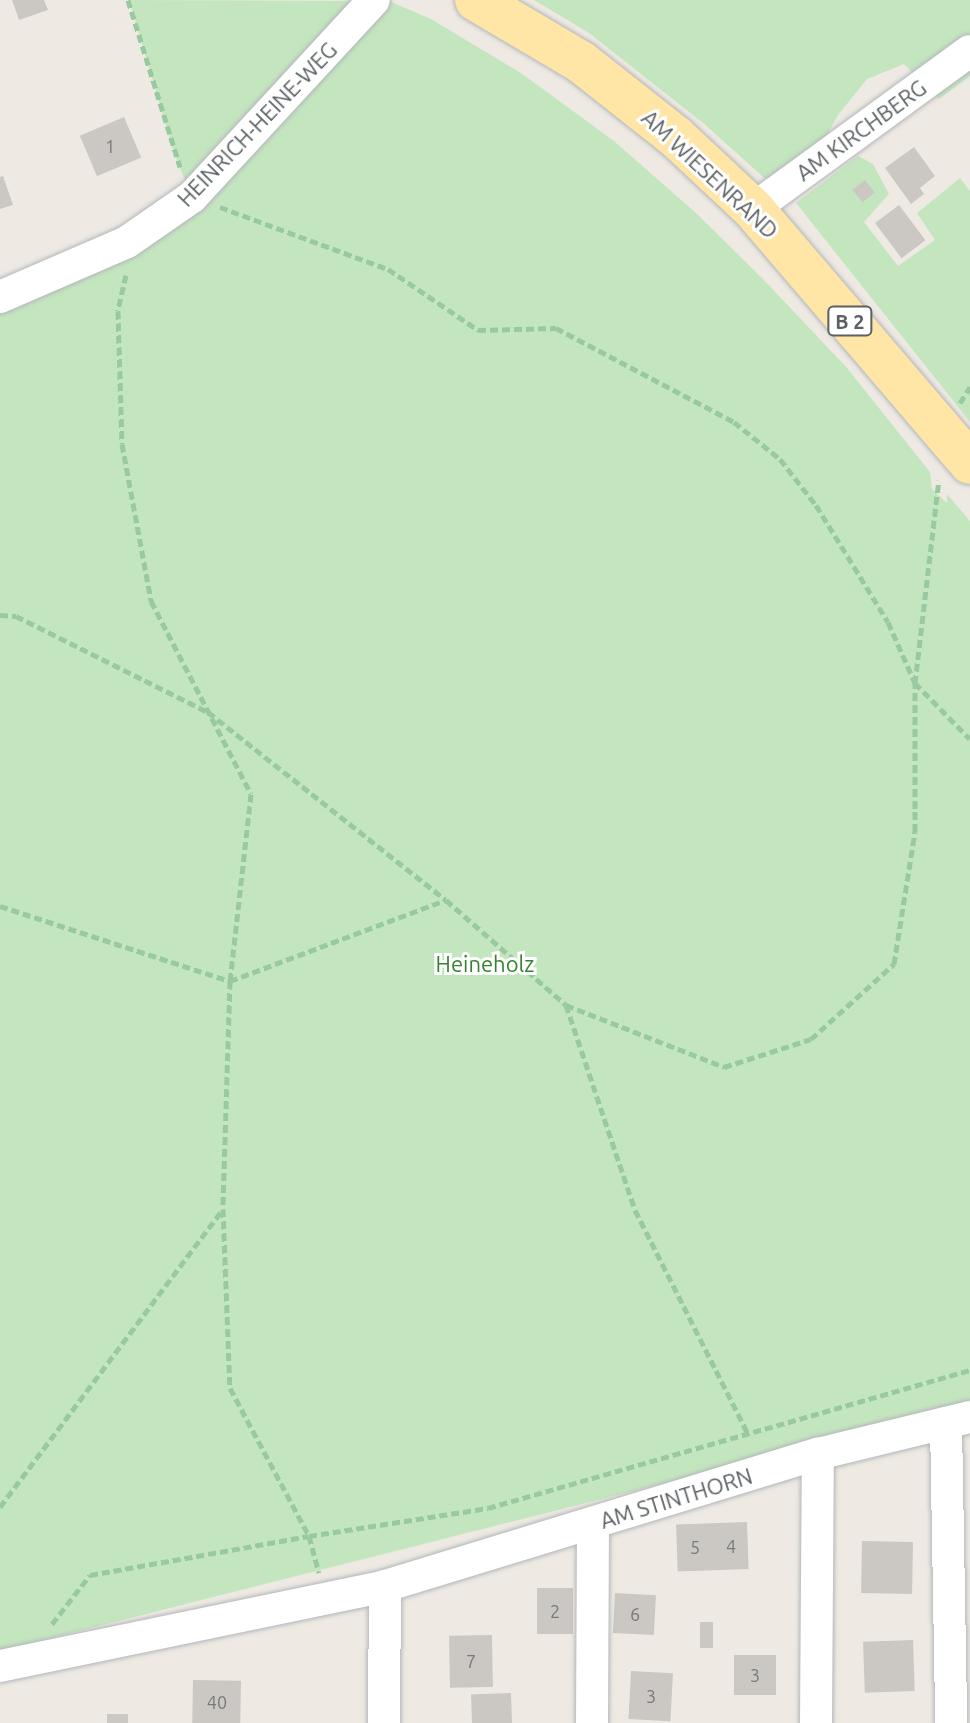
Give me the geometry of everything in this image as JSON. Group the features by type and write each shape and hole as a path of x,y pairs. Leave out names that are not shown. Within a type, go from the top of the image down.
{"main road":[{"name":"AM WIESENRAND","path":"476,0 581,62 676,137 753,209 970,463"}],"street":[{"name":"HEINRICH-HEINE-WEG","path":"0,297 127,242 192,197 374,0"},
{"name":"AM KIRCHBERG","path":"753,209 970,51"},
{"name":"AM STINTHORN","path":"0,1666 326,1601 385,1586 818,1454 958,1420"},
{"path":"951,1723 960,1683 958,1420"},
{"path":"816,1723 818,1454"},
{"path":"592,1723 593,1523"},
{"path":"384,1723 385,1586"}],"path":[{"path":"128,0 174,153 192,197 388,269 478,330 556,328 734,422 780,459 816,505 888,622 915,683 970,739"},
{"path":"127,242 129,262 118,311 122,444 151,601 251,794 230,981 223,1209 230,1388 309,1536 326,1601"},
{"path":"0,615 16,616 208,712 446,900 566,1005 724,1067 811,1039 894,964 915,832 915,683 942,430 970,387"},
{"path":"0,906 230,981 446,900"},
{"path":"566,1005 635,1210 748,1434"},
{"path":"0,1507 223,1209"},
{"path":"50,1627 90,1575 488,1508 970,1370"}],"green space":[{"name":"Heineholz","path":"129,0 389,1 431,19 521,73 614,141 696,213 764,280 847,368 930,472 932,489 947,503 947,494 970,521 970,1406 0,1651 0,295 192,197 174,153"},
{"path":"534,0 970,0 970,76 939,99 904,64 867,79 838,115 824,140 772,185 703,123 589,33"},
{"path":"858,156 873,164 889,194 864,222 898,266 935,240 917,213 960,178 970,191 970,422 796,203"}],"building":[{"path":"12,0 44,0 48,10 19,20"},
{"path":"124,117 141,158 97,176 80,136"},
{"path":"914,147 935,176 920,188 924,194 911,204 885,168"},
{"path":"3,176 13,205 0,209 0,177"},
{"path":"865,180 875,193 862,202 852,190"},
{"path":"899,205 925,240 902,258 875,223"},
{"path":"747,1522 749,1569 678,1571 676,1524"},
{"path":"862,1541 913,1542 912,1594 861,1593"},
{"path":"537,1588 573,1588 573,1634 537,1634"},
{"path":"615,1593 656,1595 654,1635 613,1633"},
{"path":"700,1622 713,1622 713,1648 700,1648"},
{"path":"492,1635 493,1687 450,1688 449,1636"},
{"path":"913,1640 915,1691 865,1693 863,1642"},
{"path":"734,1655 776,1655 776,1695 734,1695"},
{"path":"631,1671 673,1673 670,1721 628,1719"},
{"path":"193,1680 241,1681 240,1723 192,1723"},
{"path":"511,1693 512,1723 472,1723 471,1694"},
{"path":"107,1714 128,1714 128,1723 107,1723"}]}
